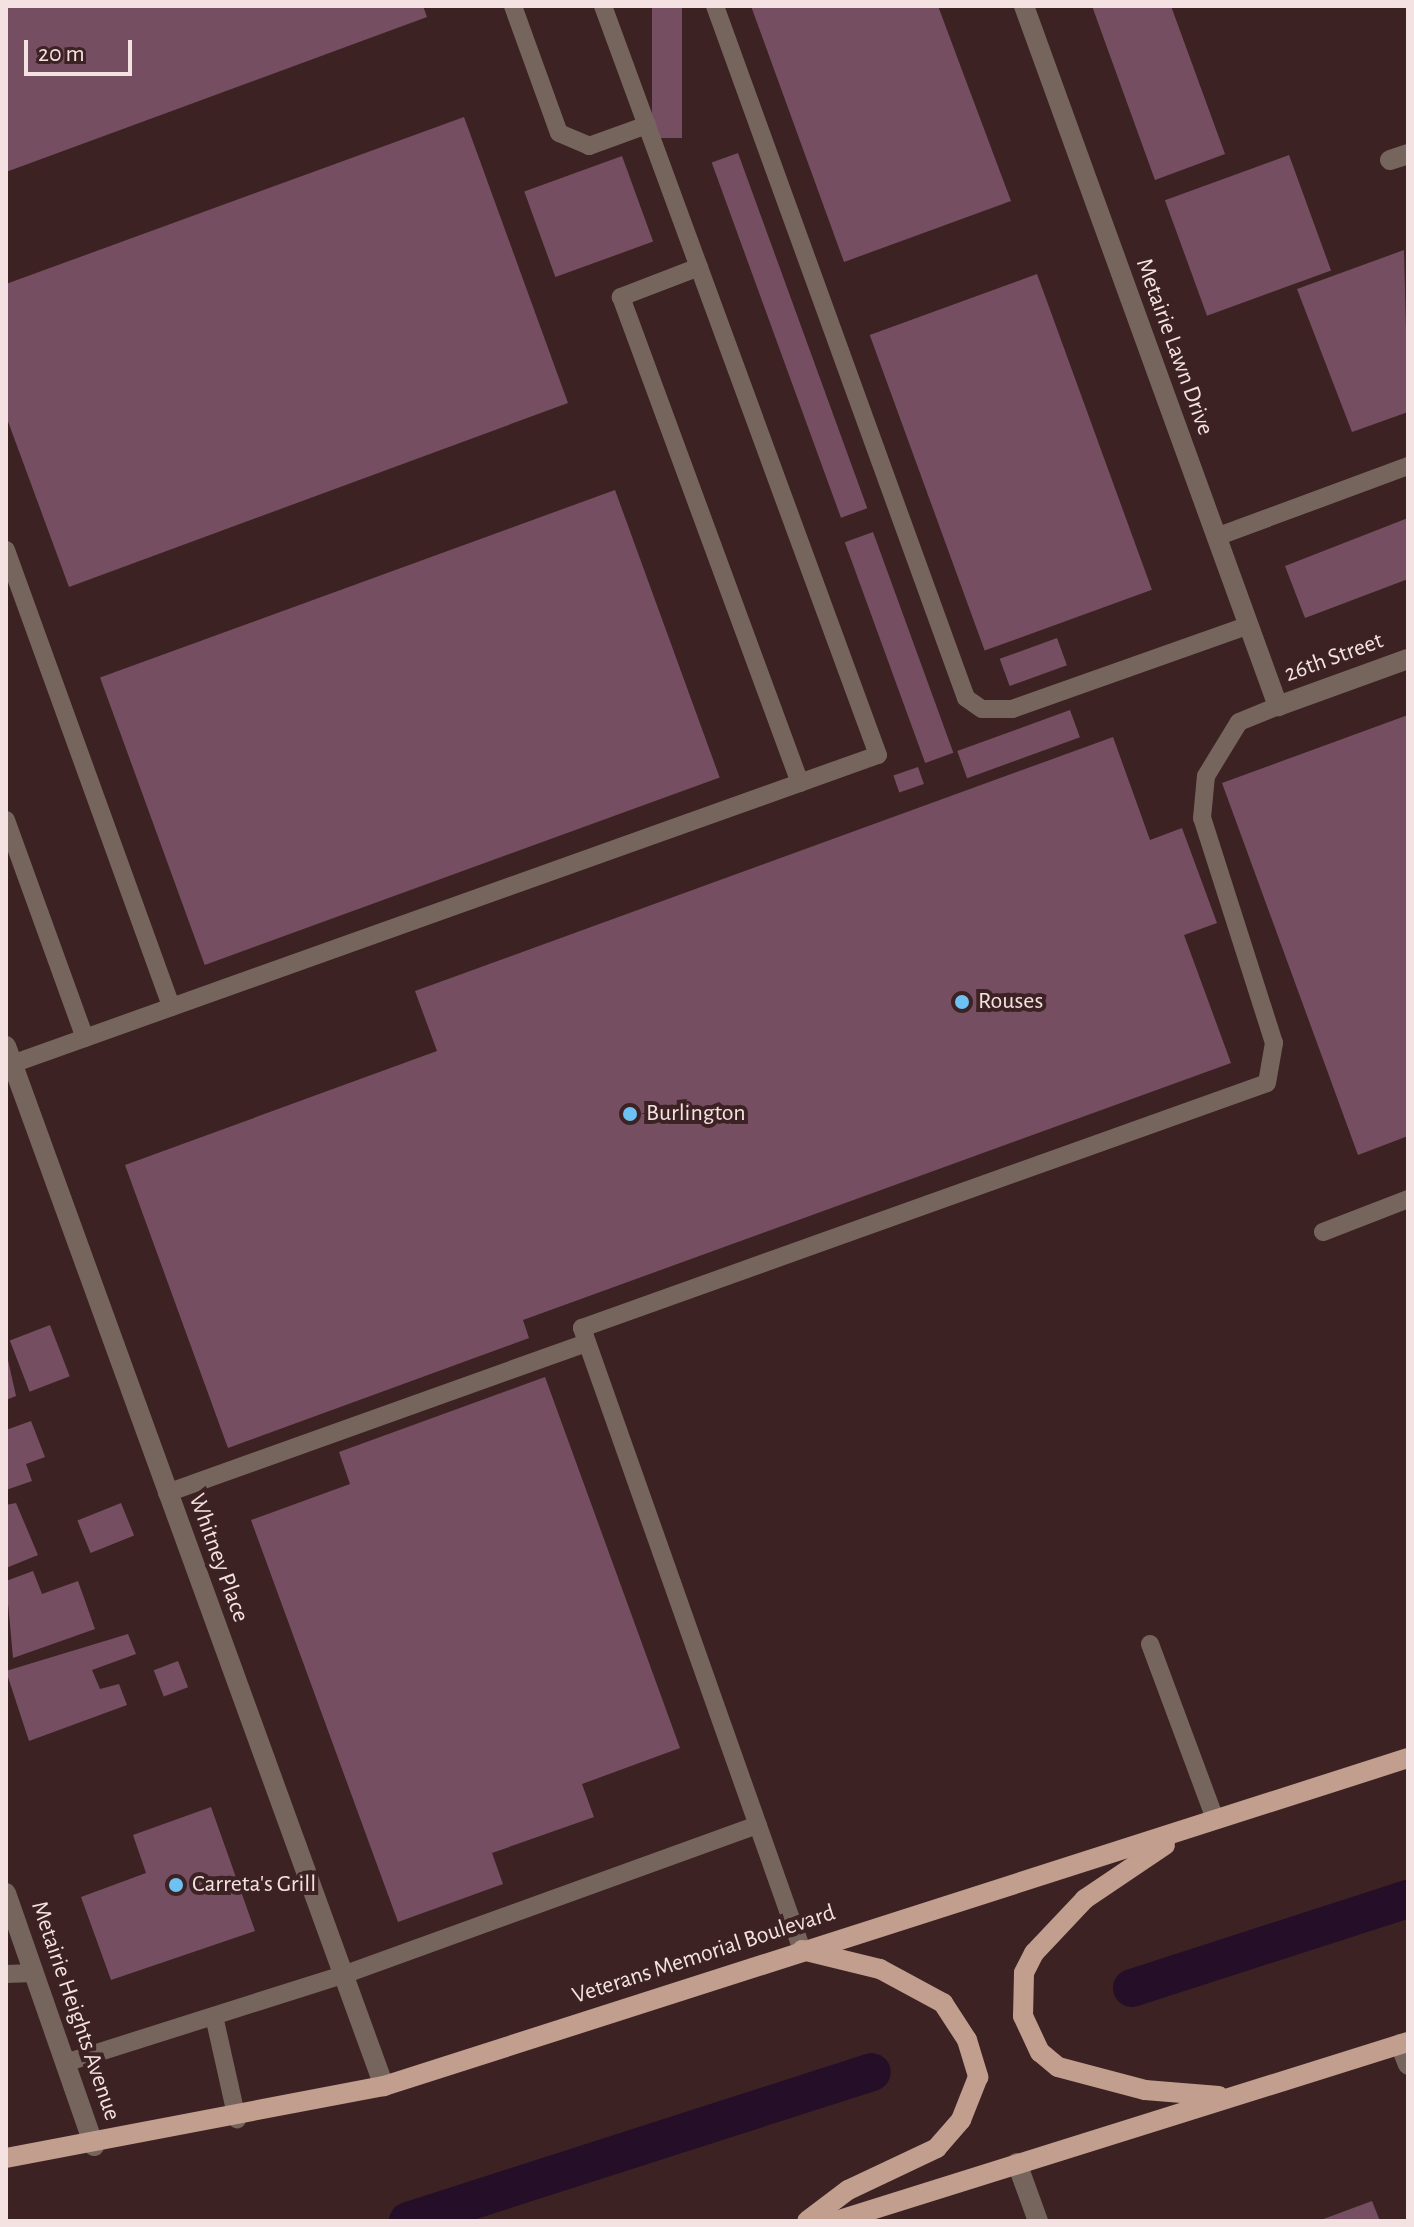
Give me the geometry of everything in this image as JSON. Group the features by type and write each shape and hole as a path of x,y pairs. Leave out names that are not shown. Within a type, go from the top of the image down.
{"main road":[{"name":"Veterans Memorial Boulevard","path":"6,2158 94,2146 237,2119 384,2086 1408,1758"},
{"path":"1215,1819 1141,1858 1058,1926 1024,1973 1023,2016 1040,2052 1084,2078 1230,2097"},
{"path":"802,1950 880,1969 943,2003 967,2040 978,2077 961,2120 937,2148 848,2190 807,2221"},
{"path":"836,2221 1404,2043"}],"street":[{"name":"Metairie Lawn Drive","path":"1024,6 1278,706"},
{"name":"26th Street","path":"1278,706 1408,659"},
{"name":"Whitney Place","path":"9,1055 384,2086"},
{"name":"Metairie Heights Avenue","path":"6,1893 94,2146"},
{"path":"1404,2043 1408,2065"},
{"path":"1017,2163 1038,2221"}],"lane":[{"path":"513,6 559,133 589,146 647,125"},
{"path":"9,1055 85,1038 878,755 603,6"},
{"path":"715,6 966,698 982,709 1012,709 1249,625"},
{"path":"699,267 621,297 800,783"},
{"path":"1216,537 1408,466"},
{"path":"6,550 171,1007"},
{"path":"802,1950 582,1328 1267,1083 1274,1043 1202,818 1206,776 1239,722 1278,706"},
{"path":"6,820 85,1038"},
{"path":"1323,1232 1408,1199"},
{"path":"167,1493 587,1343"},
{"path":"1150,1644 1215,1819"},
{"path":"65,2063 343,1975 758,1825"},
{"path":"6,1974 34,1973"},
{"path":"214,2016 237,2119"}],"building":[{"path":"6,6 423,6 427,17 6,172"},
{"path":"652,6 682,6 682,138 652,138"},
{"path":"751,6 938,6 1011,201 844,262"},
{"path":"1092,6 1171,6 1225,154 1155,180"},
{"path":"464,117 568,403 69,587 6,416 6,284"},
{"path":"738,153 867,508 841,518 712,163"},
{"path":"1289,155 1331,271 1207,316 1165,200"},
{"path":"622,156 653,242 555,277 524,192"},
{"path":"1404,250 1408,412 1352,432 1297,289"},
{"path":"1037,274 1152,590 985,651 870,335"},
{"path":"615,490 720,778 205,965 100,677"},
{"path":"1408,518 1408,579 1305,618 1285,566"},
{"path":"873,532 953,753 925,763 845,542"},
{"path":"1057,638 1067,665 1010,686 1000,659"},
{"path":"1070,710 1080,737 967,778 957,751"},
{"path":"1408,715 1408,1136 1358,1155 1222,783"},
{"path":"1113,737 1150,840 1182,828 1217,923 1184,935 1231,1063 523,1320 529,1338 228,1448 125,1165 437,1051 415,991"},
{"path":"918,767 924,784 899,792 893,775"},
{"path":"50,1325 70,1376 30,1392 10,1340"},
{"path":"6,1351 16,1396 6,1400"},
{"path":"545,1377 680,1748 582,1784 594,1817 492,1853 503,1884 398,1922 251,1520 350,1484 339,1452"},
{"path":"31,1421 45,1457 26,1464 32,1481 6,1490 6,1430"},
{"path":"16,1503 38,1555 6,1568 6,1505"},
{"path":"121,1503 134,1535 91,1553 77,1521"},
{"path":"33,1571 42,1594 78,1581 95,1629 13,1658 6,1581"},
{"path":"128,1634 136,1654 92,1670 100,1689 119,1684 127,1705 29,1741 6,1671"},
{"path":"178,1661 188,1687 164,1696 154,1670"},
{"name":"Carreta's Grill","path":"211,1807 255,1931 111,1980 81,1897 146,1873 133,1835"},
{"path":"1372,2201 1380,2221 1318,2221"}],"waterway":[{"path":"1132,1988 1408,1899"},
{"path":"408,2221 872,2072"}],"place":[{"name":"Rouses","path":"962,1002"},
{"name":"Burlington","path":"630,1114"},
{"name":"Carreta's Grill","path":"176,1885"}]}
